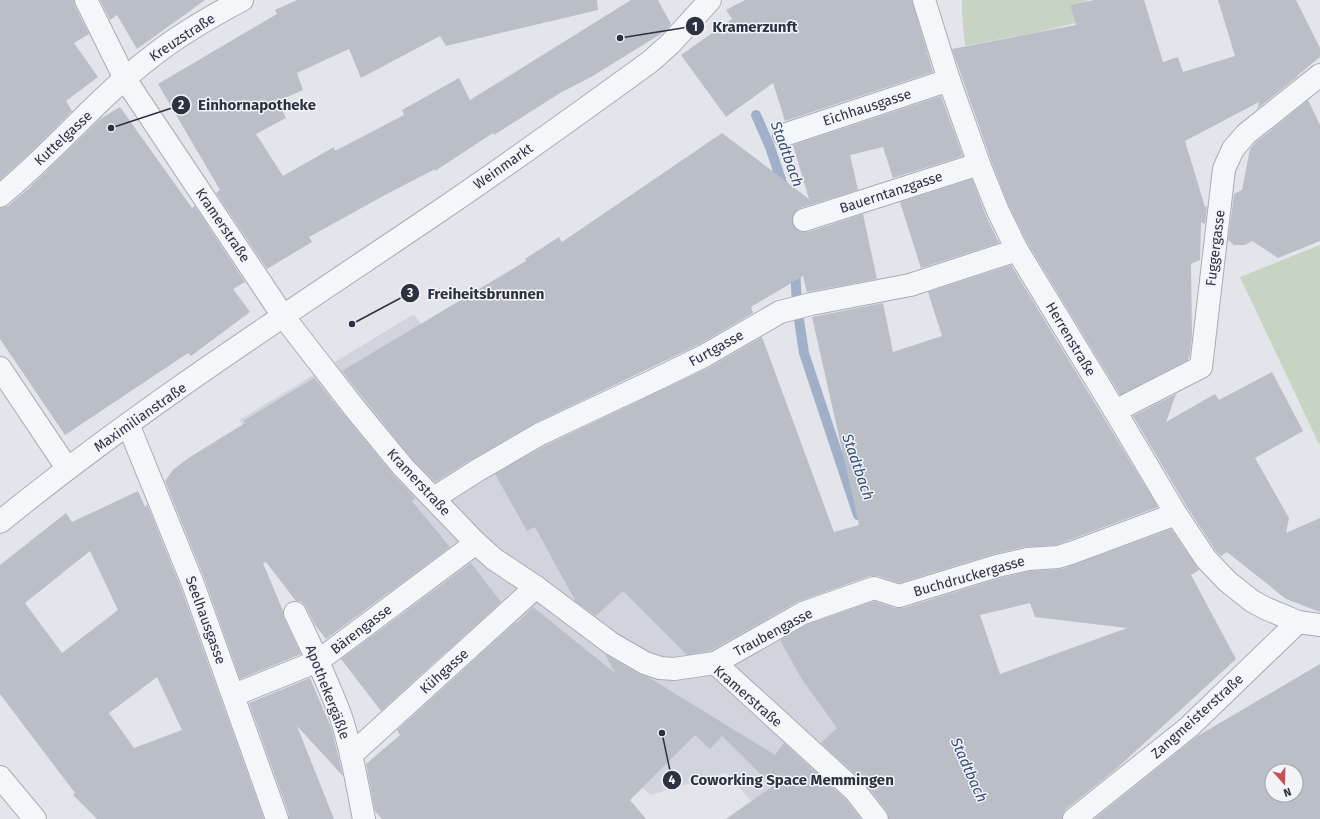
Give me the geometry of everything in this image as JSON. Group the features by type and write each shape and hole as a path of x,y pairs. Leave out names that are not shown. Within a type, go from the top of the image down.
{"street":[{"name":"Kramerstraße","path":"86,0 125,79 283,316 403,467 476,543 494,559 536,587 612,644 645,663 660,668 674,668 715,663 855,791 877,819"},
{"name":"Kreuzstraße","path":"125,79 149,58 179,37 242,0"},
{"name":"Weinmarkt","path":"283,316 441,210 652,61 671,43 710,0"},
{"name":"Herrenstraße","path":"924,0 949,80 979,164 998,211 1017,250 1176,514 1206,559 1227,582 1252,601 1298,622"},
{"name":"Fuggergasse","path":"1115,411 1201,367 1224,169 1233,149 1246,134 1320,74"},
{"name":"Kuttelgasse","path":"0,196 125,79"},
{"name":"Eichhausgasse","path":"784,134 949,80"},
{"name":"Bauerntanzgasse","path":"804,220 979,164"},
{"name":"Furtgasse","path":"434,498 478,470 540,434 704,356 780,312 910,285 1017,250"},
{"name":"Maximilianstraße","path":"0,522 67,468 283,316"},
{"path":"0,368 67,468"},
{"name":"Seelhausgasse","path":"128,424 193,584 234,695 277,819"},
{"name":"Buchdruckergasse","path":"890,594 1028,559 1058,557 1176,514"},
{"name":"Bärengasse","path":"234,695 318,661 476,543"},
{"name":"Kühgasse","path":"352,755 536,587"},
{"name":"Traubengasse","path":"715,663 804,613 874,588 890,594"},
{"name":"Apothekergäßle","path":"296,613 318,661 341,718 352,755 364,819"},
{"path":"1298,622 1320,625"},
{"name":"Zangmeisterstraße","path":"1074,819 1189,727 1298,622"},
{"path":"0,777 35,819"}],"shaded area":[{"path":"414,314 505,447 688,575 727,557 771,623 817,616 953,819 767,819 726,773 650,795 590,737 555,767 462,666 288,490 239,420"}],"green space":[{"path":"962,0 1087,1 1070,5 1076,23 965,46"},
{"path":"1320,245 1320,443 1319,444 1240,277"}],"building":[{"path":"0,0 74,0 75,6 89,34 74,43 98,77 66,101 72,111 30,153 0,180"},
{"path":"100,0 205,0 137,49 117,15 110,20"},
{"path":"297,0 597,0 598,10 446,46 440,36 361,78 349,49 297,73 303,90 278,101 286,118 256,134 283,176 334,147 335,151 404,115 402,110 459,78 470,100 631,0 658,0 671,24 664,32 591,77 560,93 494,135 493,133 435,171 435,169 309,237 312,242 267,269 216,193 220,190 158,84 277,14 275,10"},
{"path":"745,0 912,0 933,72 785,121 773,83 726,117 681,55 732,19 726,10"},
{"path":"1094,0 1144,0 1163,62 1178,57 1183,72 1235,56 1218,0 1296,0 1320,48 1320,57 1257,109 1259,102 1185,141 1205,207 1207,206 1205,224 1201,222 1200,260 1191,264 1192,336 1190,354 1188,360 1120,395 1028,244 1009,206 991,160 952,49 1076,25 1070,5"},
{"path":"941,96 963,156 893,178 883,147 850,155 858,190 800,208 795,211 792,217 792,223 795,229 802,232 808,232 863,214 877,279 807,292 803,276 751,307 753,313 698,345 535,423 435,482 412,459 342,371 526,261 525,259 559,237 562,242 722,133 809,199 793,145"},
{"path":"1308,100 1320,125 1320,241 1278,258 1252,241 1245,245 1234,245 1228,240 1234,194 1242,190 1250,149 1255,143"},
{"path":"120,107 192,208 195,206 245,282 233,289 250,312 191,356 188,353 65,435 0,339 0,208 8,206 28,189 100,119"},
{"path":"972,179 986,216 999,243 921,268 900,202"},
{"path":"1011,265 1158,507 1056,545 1025,547 994,554 899,583 878,576 870,576 797,602 710,651 687,655 623,591 596,616 576,602 535,527 527,531 495,474 546,445 710,367 762,337 834,532 859,525 812,317 883,303 893,352 942,336 928,292"},
{"path":"1272,372 1303,431 1255,458 1289,518 1286,533 1320,518 1320,612 1286,599 1227,552 1221,556 1216,551 1187,507 1133,416 1176,394 1166,422 1215,394 1219,400"},
{"path":"314,378 393,475 415,498 412,501 450,547 326,639 315,625 302,602 296,601 266,562 263,563 283,611 284,618 301,654 240,679 205,580 165,481 173,470 187,459 245,423 243,421"},
{"path":"138,491 145,507 147,504 181,588 264,819 97,819 73,795 75,793 0,694 0,565 66,513 72,522","holes":["90,551 118,610 62,653 25,603","157,677 182,730 134,748 109,713"]},
{"path":"1171,529 1199,570 1191,575 1236,659 1115,770 1066,809 1062,819 889,819 887,811 865,783 821,743 837,728 801,678 780,640 808,624 874,601 895,608 903,608 1000,578 1030,571 1062,569","holes":["1030,603 1035,617 1127,628 1000,674 980,615"]},
{"path":"471,563 501,602 381,711 341,659"},
{"path":"533,607 615,673 605,654 639,674 648,677 775,755 784,743 846,800 861,819 726,819 773,786 722,736 710,749 695,735 630,800 646,819 382,819 375,811 366,764 400,735 397,730"},
{"path":"1320,664 1320,819 1094,819 1196,737"},
{"path":"310,678 332,730 343,776 297,726 334,819 289,819 289,815 249,703"}],"waterway":[{"name":"Stadtbach","path":"756,115 770,147 795,221 795,242"},
{"name":"Stadtbach","path":"795,266 797,306 804,353 858,515"}],"place":[{"name":"Kramerzunft","path":"620,38"},
{"name":"Einhornapotheke","path":"111,128"},
{"name":"Freiheitsbrunnen","path":"352,324"},
{"name":"Coworking Space Memmingen","path":"662,733"}]}
